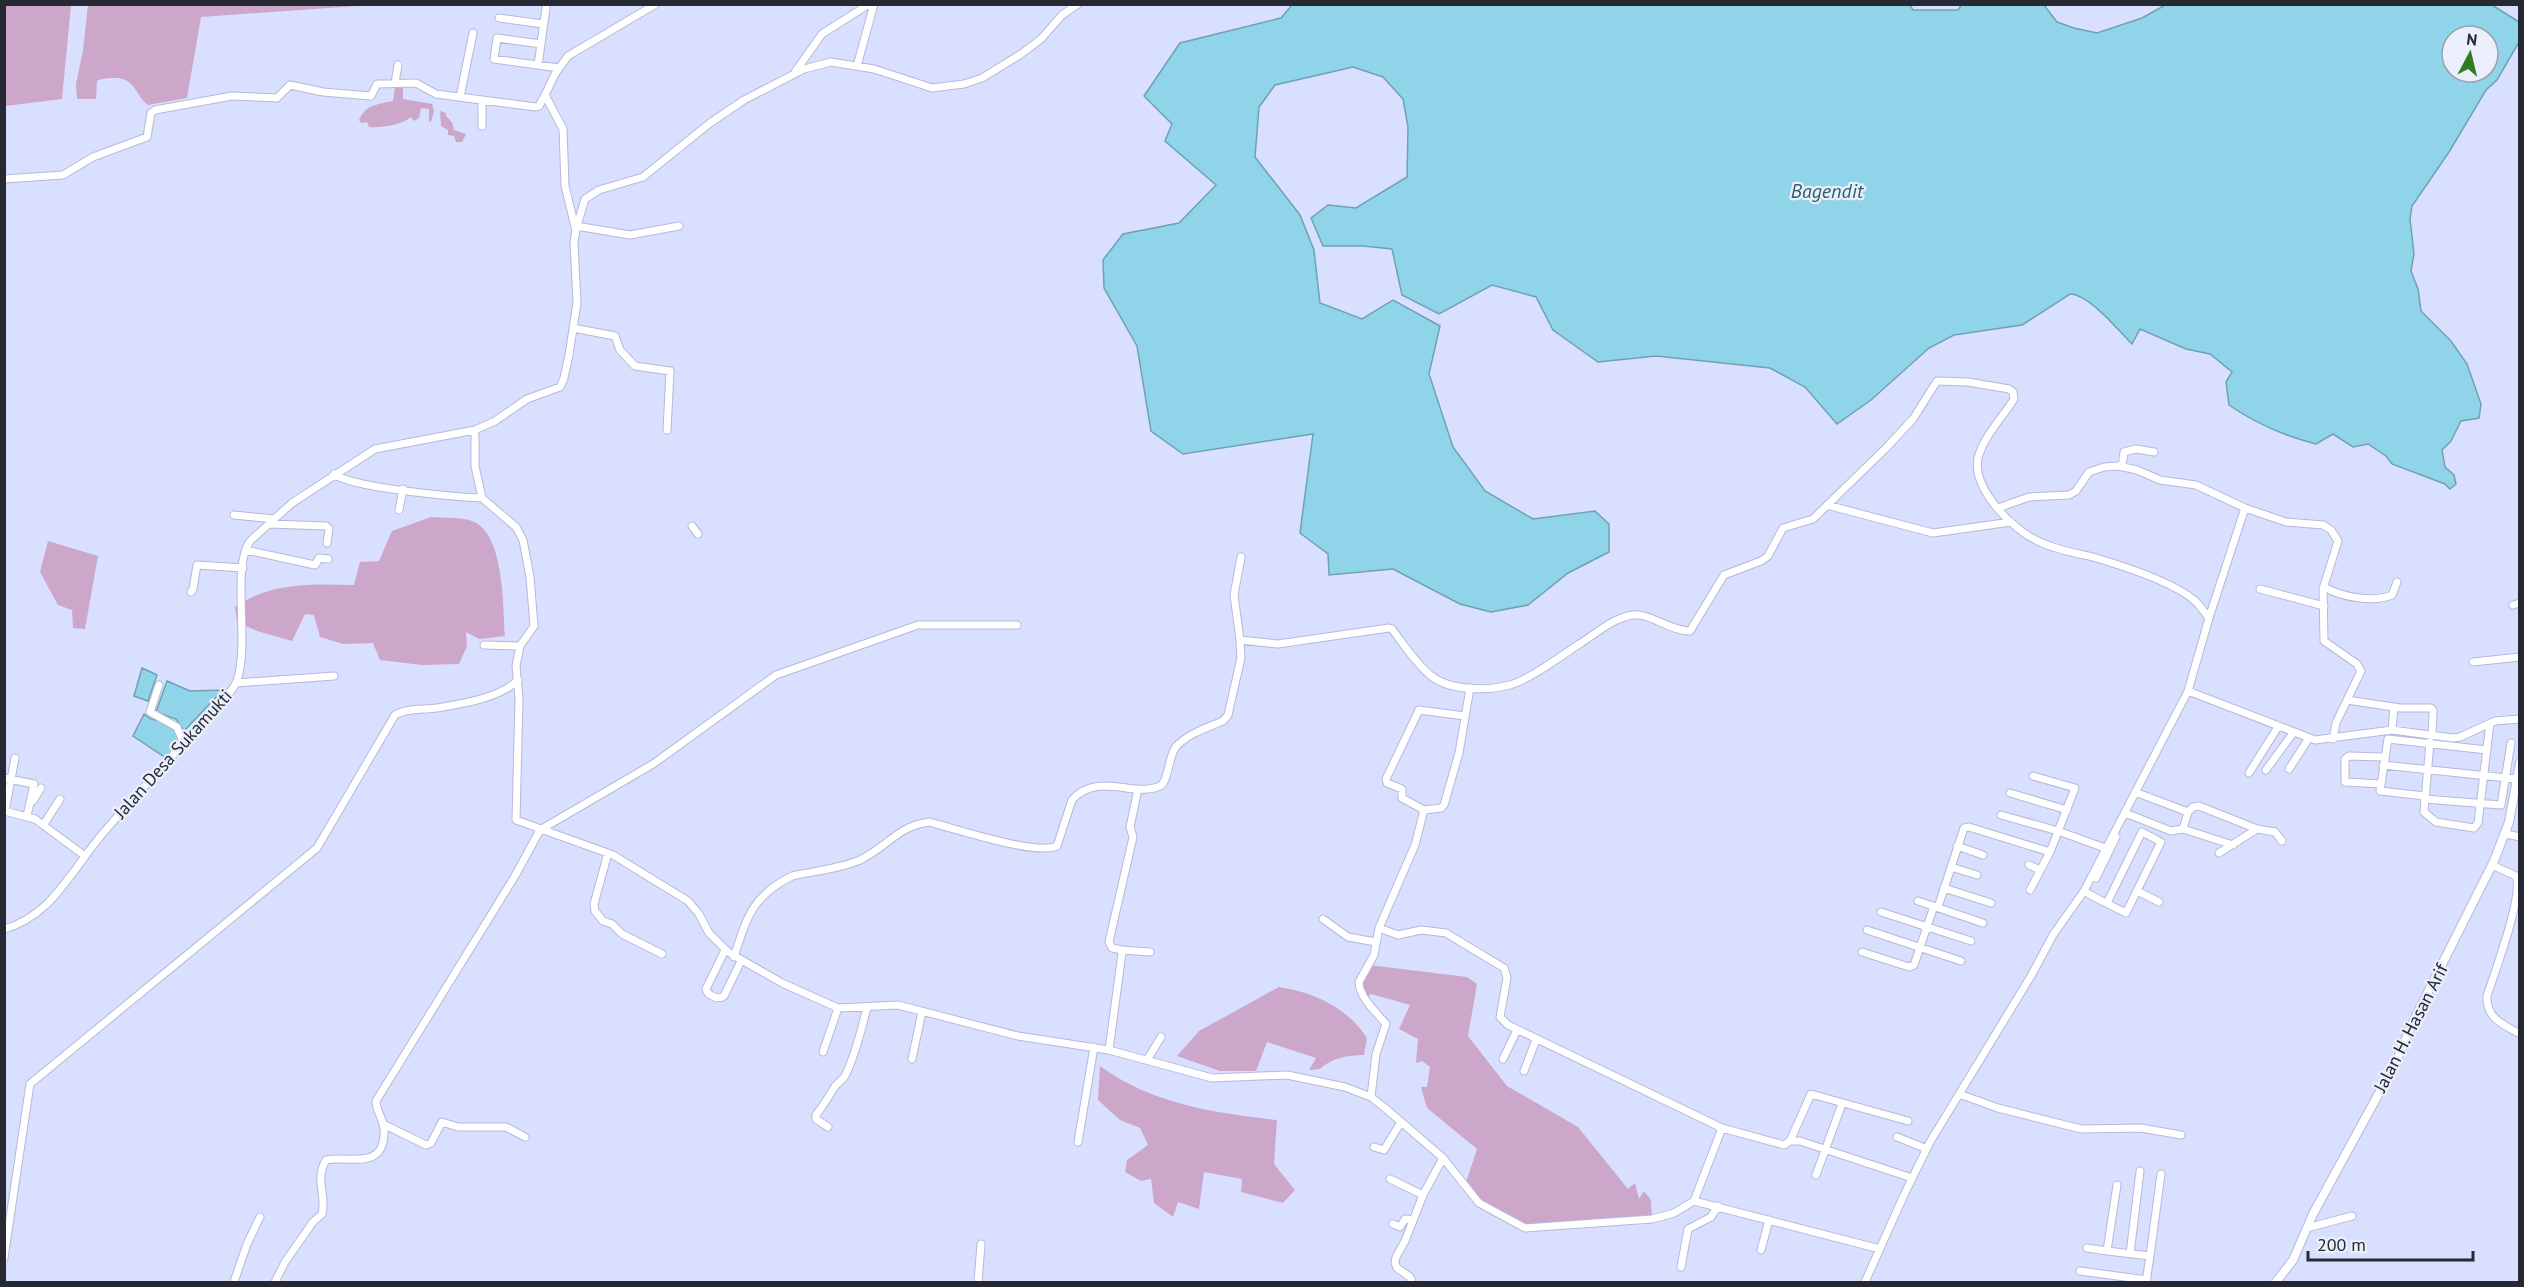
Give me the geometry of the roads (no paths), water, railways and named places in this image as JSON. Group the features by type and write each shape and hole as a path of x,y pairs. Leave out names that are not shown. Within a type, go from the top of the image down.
{"main road":[{"name":"Jalan H. Hasan Arif","path":"2276,1282 2293,1260 2307,1228 2396,1062 2412,1024 2493,863 2506,834 2520,763"}],"street":[{"path":"4,179 63,175 93,157 147,137 151,113 155,110 231,96 277,98 290,85 323,92 371,96 377,84 416,83 433,93 540,106 547,97 559,68 568,56 656,4"},
{"path":"793,74 822,34 869,4"},
{"path":"854,66 874,4"},
{"path":"328,559 319,558 315,565 246,550 249,542 292,503 378,447 429,440 475,430 495,421 527,399 560,387 564,378 577,303 574,269 576,227 585,199 599,190 643,177 710,123 744,100 812,66 831,62 854,66 883,72 932,88 964,84 982,78 1021,54 1041,39 1062,15 1078,4"},
{"path":"538,65 546,8"},
{"path":"499,18 543,24"},
{"path":"460,97 473,33"},
{"path":"541,44 497,38 494,59 559,68"},
{"path":"803,60 812,66"},
{"path":"395,83 398,65"},
{"path":"547,97 563,129 565,186 576,227"},
{"path":"482,100 482,126"},
{"path":"576,227 630,235 679,225"},
{"path":"573,328 615,336 620,350 635,366 670,371 667,430"},
{"path":"1240,640 1278,644 1392,628 1413,659 1430,675 1439,681 1470,688 1511,685 1545,666 1609,624 1630,616 1644,615 1673,628 1690,631 1724,575 1765,559 1772,552 1783,528 1808,522 1827,506 1913,419 1939,380 2001,387 2013,392 2014,399 1992,431 1978,458 1977,469 1983,488 2011,522 2038,541 2071,553 2111,563 2183,592 2195,601 2209,618"},
{"path":"475,430 475,466 482,498"},
{"path":"2122,467 2124,452 2136,449 2154,452"},
{"path":"1998,508 2029,497 2069,495 2076,491 2089,472 2095,469 2122,467 2137,470 2160,480 2196,485 2245,508 2286,522 2314,524 2331,530 2338,541 2324,587 2324,641 2356,664 2361,671 2336,723 2333,739"},
{"path":"334,474 342,479 361,483 482,498 514,525 523,540 530,577 534,626 520,646 516,666 518,678 515,817 518,822 572,838 608,853 688,901 709,933 725,950 813,999 838,1008 898,1005 1018,1036 1109,1050 1212,1078 1287,1075 1345,1087 1371,1097 1443,1158 1479,1203 1525,1228 1652,1219 1674,1213 1694,1201 1722,1128"},
{"path":"399,510 403,489"},
{"path":"1827,506 1933,532 2011,522"},
{"path":"2086,892 2105,848 2188,691 2245,508"},
{"path":"234,515 272,522 326,526 328,529 327,543"},
{"name":"Jalan Desa Sukamukti","path":"4,929 22,922 46,905 63,887 103,833 236,683 243,643 241,583 246,550"},
{"path":"725,950 706,991 711,996 719,998 724,996 738,959 748,914 754,904 792,876 841,866 862,859 903,830 916,824 929,822 1043,849 1057,846 1075,796 1099,786 1138,789 1163,784 1169,762 1178,745 1226,718 1241,657 1234,595 1241,557"},
{"path":"190,592 197,565 243,568"},
{"path":"2324,587 2333,592 2378,600 2392,595 2397,582"},
{"path":"2260,589 2324,606"},
{"path":"275,1282 285,1262 313,1222 322,1214 324,1202 319,1182 326,1160 354,1161 373,1156 382,1143 383,1124 376,1101 540,830 653,764 776,675 918,625 1017,625"},
{"path":"484,645 520,646"},
{"path":"2473,662 2520,657"},
{"path":"236,683 334,676"},
{"path":"4,1258 30,1084 317,848 395,715 399,712 453,705 486,696 508,688 518,678"},
{"path":"159,686 150,712 177,727 184,744"},
{"path":"1465,716 1419,710 1386,779 1388,783 1402,789 1402,798 1424,810 1441,808 1444,805 1459,753 1470,688"},
{"path":"2188,691 2309,738 2333,739 2392,730 2487,750"},
{"path":"2347,700 2394,707 2431,708 2433,711 2424,812 2431,820 2474,828 2478,823 2481,805 2490,723"},
{"path":"2392,730 2394,707"},
{"path":"2511,743 2502,805 2481,805 2380,791 2386,742 2389,738 2460,737 2490,723 2520,719"},
{"path":"2249,773 2278,727"},
{"path":"2266,770 2293,733"},
{"path":"2289,769 2309,738"},
{"path":"2381,784 2345,782 2345,759 2349,756 2384,757"},
{"path":"15,758 8,778 5,811 28,812 85,856"},
{"path":"2383,765 2517,779"},
{"path":"2030,890 2050,852 2075,788 2033,776"},
{"path":"8,778 34,784 28,812"},
{"path":"28,812 41,788"},
{"path":"1138,789 1131,826 1133,837 1108,942 1112,948 1122,954 1150,952"},
{"path":"2135,792 2188,812"},
{"path":"2010,793 2067,810"},
{"path":"44,824 60,799"},
{"path":"2183,829 2188,812 2193,807 2199,807 2280,838"},
{"path":"1371,1097 1376,1054 1386,1024 1374,1012 1359,987 1359,982 1371,960 1379,928 1415,845 1424,810"},
{"path":"2001,815 2058,831 2105,848"},
{"path":"2123,816 2172,831 2183,829 2233,845"},
{"path":"1865,1282 1927,1149 2042,954 2086,892 2125,821 2123,816"},
{"path":"1862,952 1911,967 1944,888 1962,830 1969,827 2050,852"},
{"path":"2219,853 2257,829"},
{"path":"2086,892 2106,903 2126,913 2161,842 2142,832 2106,903"},
{"path":"2506,834 2520,837"},
{"path":"1957,846 1983,855"},
{"path":"608,853 594,904 595,911 602,920 612,924 622,934 662,954"},
{"path":"2493,863 2516,876 2518,884 2504,946 2487,996 2487,1005 2492,1017 2520,1034"},
{"path":"2030,866 2040,870"},
{"path":"1951,867 1977,875"},
{"path":"1944,888 1991,903"},
{"path":"2137,891 2159,902"},
{"path":"1918,901 1983,922"},
{"path":"1881,912 1971,941"},
{"path":"1323,919 1348,937 1376,942"},
{"path":"1379,928 1395,935 1421,930 1446,933 1504,968 1507,975 1500,1017 1508,1025 1722,1128 1783,1145 1800,1141 1912,1178"},
{"path":"1867,930 1961,960"},
{"path":"1109,1050 1122,954"},
{"path":"823,1052 838,1008"},
{"path":"828,1127 816,1119 816,1115 835,1085 846,1075 857,1048 867,1008"},
{"path":"912,1059 922,1012"},
{"path":"1503,1059 1517,1030"},
{"path":"1147,1060 1161,1037"},
{"path":"1524,1071 1536,1040"},
{"path":"1078,1142 1094,1047"},
{"path":"1790,1142 1810,1094 1908,1121"},
{"path":"1959,1094 1998,1108 2081,1129 2141,1128 2181,1135"},
{"path":"1816,1175 1842,1104"},
{"path":"383,1124 426,1145 431,1143 442,1122 458,1127 506,1127 525,1137"},
{"path":"1374,1147 1384,1150 1401,1122"},
{"path":"1897,1137 1927,1149"},
{"path":"1412,1282 1410,1277 1400,1271 1395,1263 1423,1195 1443,1158"},
{"path":"2130,1254 2140,1171"},
{"path":"2080,1271 2147,1281 2161,1174"},
{"path":"1390,1179 1423,1195"},
{"path":"2108,1251 2116,1185"},
{"path":"1694,1201 1880,1249"},
{"path":"1681,1267 1688,1229 1711,1217 1718,1206"},
{"path":"2307,1228 2352,1216"},
{"path":"234,1282 247,1244 260,1217"},
{"path":"1393,1224 1400,1227 1405,1219 1413,1220"},
{"path":"1761,1250 1769,1220"},
{"path":"978,1282 981,1244"},
{"path":"2087,1248 2150,1257"}],"water":[{"name":"Bagendit","path":"1962,4 2044,5 2057,22 2097,33 2142,18 2167,4 2492,5 2519,22 2519,42 2500,75 2500,24 2440,24 2440,84 2493,84 2486,90 2449,152 2412,206 2410,219 2414,254 2411,271 2418,289 2421,311 2451,341 2467,364 2481,404 2479,418 2461,421 2451,441 2442,450 2445,467 2454,475 2456,484 2450,489 2445,484 2392,464 2386,456 2368,444 2353,447 2333,434 2316,444 2260,424 2229,405 2226,382 2232,372 2210,354 2186,349 2140,329 2132,344 2095,307 2086,300 2070,294 2022,325 1954,335 1929,348 1871,400 1837,424 1805,387 1770,368 1656,356 1598,362 1553,330 1536,297 1492,285 1439,314 1402,295 1392,249 1323,246 1311,218 1328,205 1356,208 1407,177 1408,127 1403,99 1383,77 1353,67 1275,85 1259,107 1255,157 1300,215 1314,250 1320,303 1362,319 1393,300 1440,326 1429,374 1453,447 1485,491 1533,519 1595,511 1609,524 1609,552 1568,573 1528,605 1491,612 1460,604 1393,569 1329,575 1328,554 1300,533 1313,434 1183,454 1151,431 1137,346 1104,288 1103,260 1123,234 1179,223 1216,185 1165,141 1172,124 1144,96 1180,43 1281,18 1292,5 1910,5 1913,10 1958,10"},
{"path":"142,668 157,675 148,701 134,696"},
{"path":"167,681 190,691 223,690 184,731 176,719 156,712"},
{"path":"144,714 151,719 173,724 180,742 166,758 133,736"}]}
